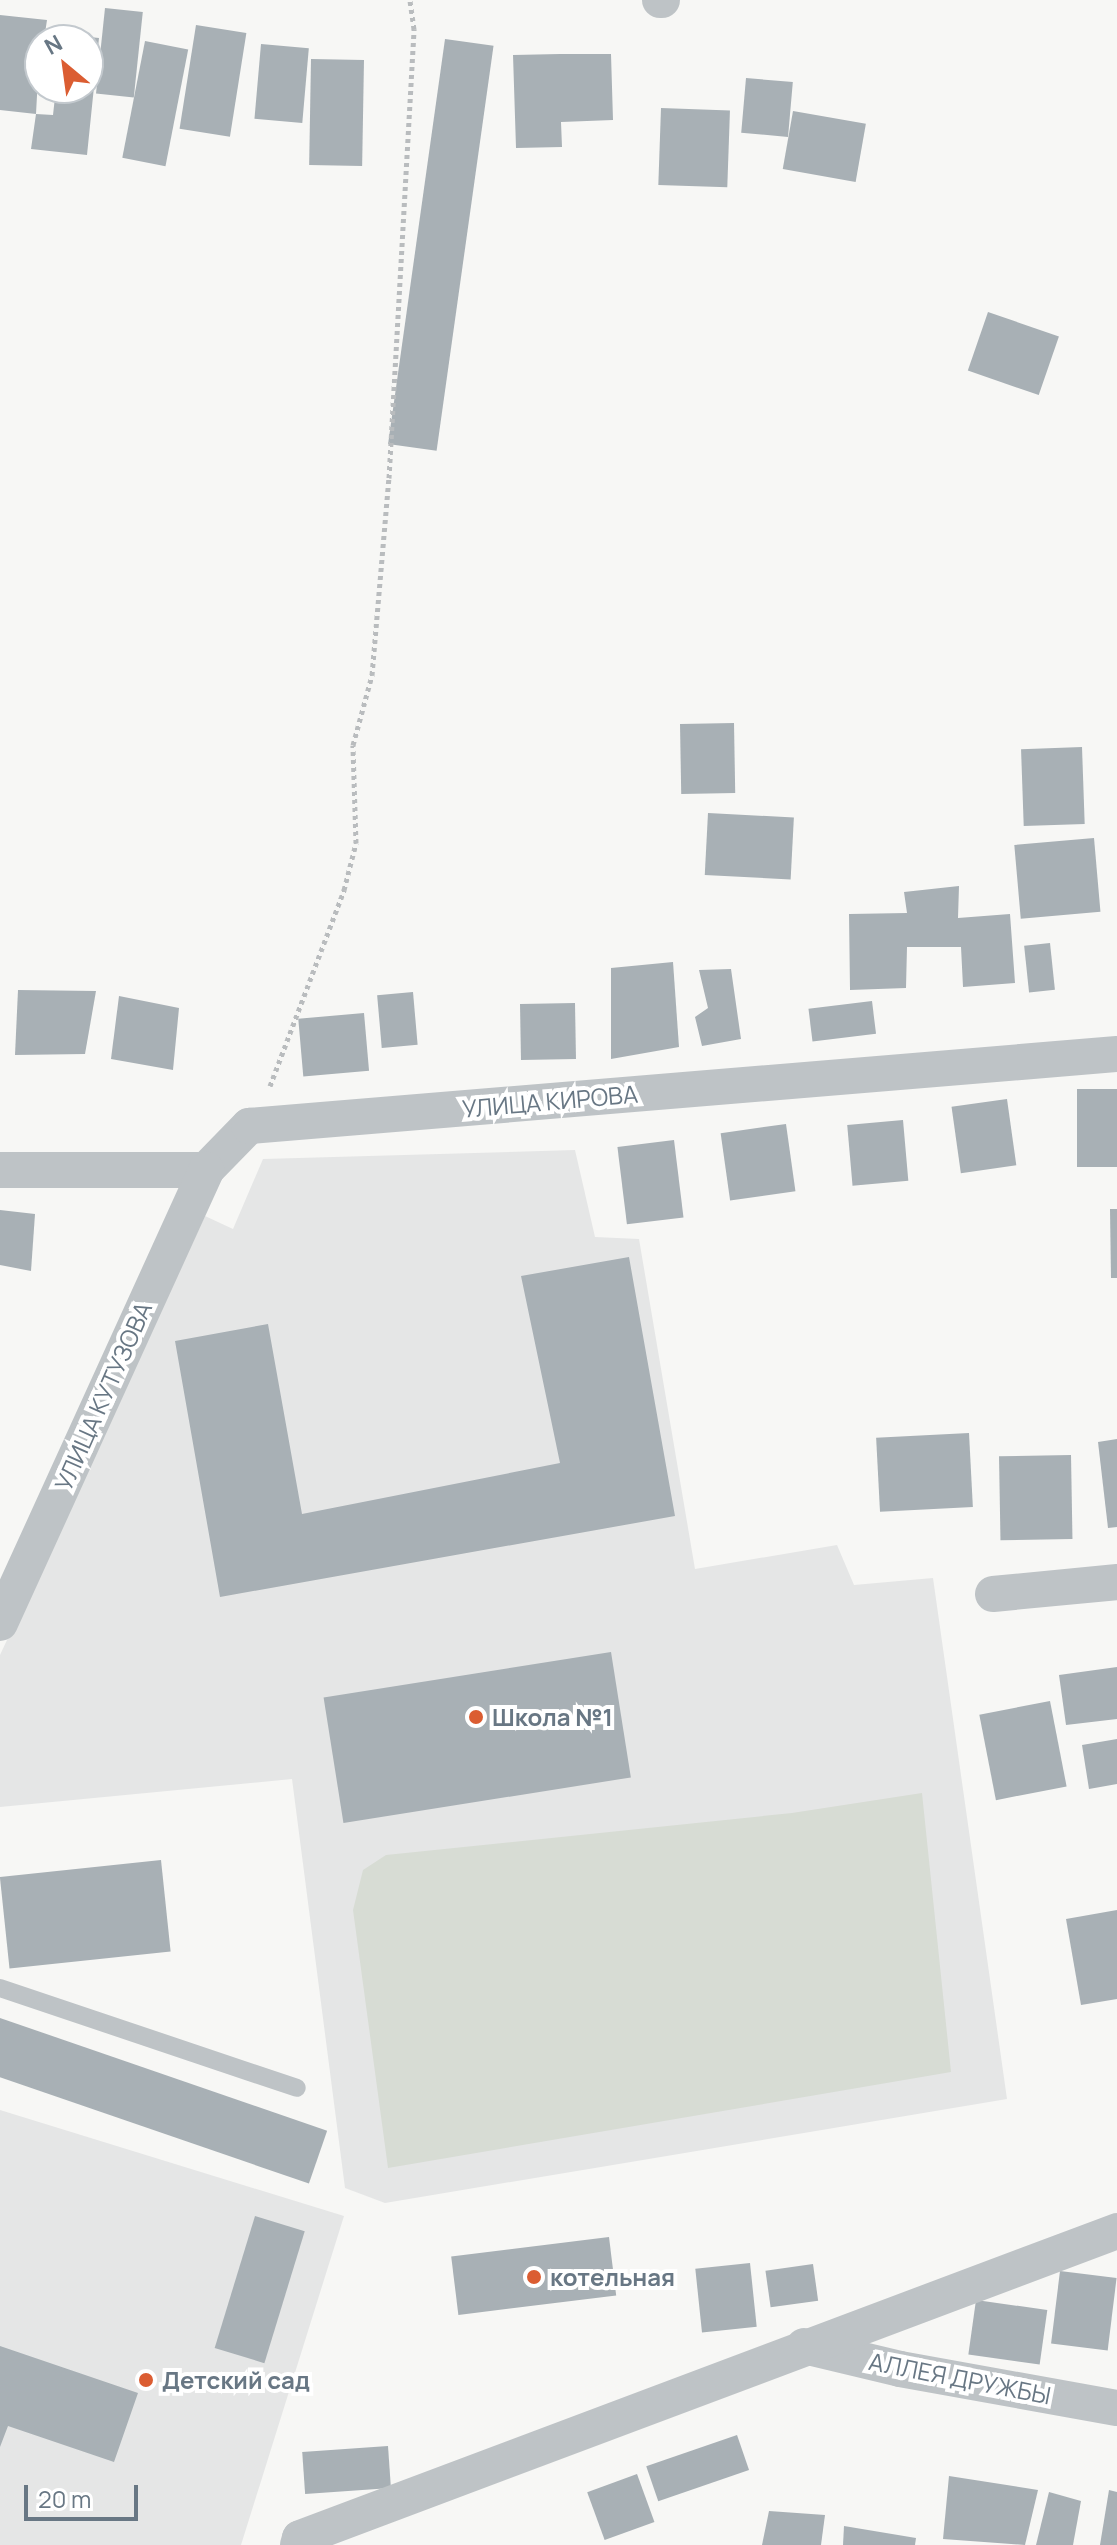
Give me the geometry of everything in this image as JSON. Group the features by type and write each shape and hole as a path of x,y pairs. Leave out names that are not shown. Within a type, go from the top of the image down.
{"street":[{"name":"УЛИЦА КИРОВА","path":"249,1126 1117,1054"},
{"path":"0,1170 206,1170 249,1126"},
{"name":"УЛИЦА КУТУЗОВА","path":"0,1623 206,1170"},
{"path":"993,1594 1117,1582"},
{"path":"298,2545 300,2538 804,2346 1117,2231"},
{"name":"АЛЛЕЯ ДРУЖБЫ","path":"804,2346 900,2369 1117,2408"}],"lane":[{"path":"0,1988 297,2088"}],"path":[{"path":"249,1126 285,1059 356,843 353,745 372,675 389,478 414,29 410,0"}],"shaded area":[{"name":"Школа №1","path":"575,1150 595,1237 639,1239 695,1569 837,1545 854,1585 933,1578 1007,2099 385,2203 345,2188 292,1779 0,1807 0,1655 205,1216 233,1229 263,1159"},
{"path":"922,1793 951,2072 388,2168 353,1910 363,1870 386,1855 792,1813"},
{"name":"Детский сад","path":"0,2110 344,2216 241,2545 0,2545"}],"building":[{"path":"105,8 143,12 134,98 104,94"},
{"path":"0,15 47,20 46,24 24,24 24,104 37,104 36,114 0,110"},
{"path":"196,25 246,33 230,137 180,129"},
{"path":"445,39 494,46 437,451 388,444"},
{"path":"145,41 188,49 165,166 122,158"},
{"path":"261,44 309,48 302,123 254,119"},
{"path":"611,54 613,120 561,122 562,147 516,148 513,55"},
{"path":"311,59 364,60 362,166 309,165"},
{"path":"746,78 793,82 788,137 741,133"},
{"path":"54,104 92,104 87,155 31,149 36,114 53,115"},
{"path":"661,108 730,110 727,187 658,185"},
{"path":"793,111 866,124 856,182 783,169"},
{"path":"988,312 1059,336 1039,395 968,371"},
{"path":"734,723 735,793 681,794 680,724"},
{"path":"1082,747 1085,824 1024,826 1021,749"},
{"path":"708,813 794,818 791,879 705,875"},
{"path":"1094,838 1100,912 1021,919 1014,845"},
{"path":"959,886 958,918 1010,914 1015,983 963,987 961,947 907,947 906,988 850,990 849,914 907,913 904,892"},
{"path":"1050,943 1055,990 1029,992 1024,946"},
{"path":"673,962 679,1047 611,1059 611,968"},
{"path":"731,969 741,1039 702,1046 695,1017 708,1008 699,970"},
{"path":"18,990 96,991 85,1054 15,1055"},
{"path":"413,992 418,1045 382,1048 377,995"},
{"path":"119,996 179,1008 173,1070 111,1059"},
{"path":"872,1001 876,1034 812,1042 808,1009"},
{"path":"575,1003 576,1059 521,1060 520,1004"},
{"path":"364,1013 369,1071 303,1077 298,1019"},
{"path":"1077,1089 1117,1089 1117,1167 1077,1167"},
{"path":"1007,1099 1016,1165 961,1173 952,1107"},
{"path":"903,1120 908,1181 853,1186 847,1125"},
{"path":"786,1124 795,1191 730,1201 721,1133"},
{"path":"674,1140 684,1217 627,1224 617,1147"},
{"path":"1110,1209 1117,1209 1117,1278 1111,1278"},
{"path":"0,1210 35,1214 31,1271 0,1265"},
{"path":"629,1257 675,1516 220,1597 175,1341 268,1324 302,1514 560,1463 521,1276"},
{"path":"969,1433 973,1507 880,1512 876,1438"},
{"path":"1117,1439 1117,1527 1108,1528 1098,1442"},
{"path":"1071,1455 1072,1539 1000,1540 999,1456"},
{"path":"611,1652 631,1777 343,1823 324,1698"},
{"path":"1117,1667 1117,1719 1066,1725 1059,1675"},
{"path":"1050,1701 1067,1786 996,1800 979,1715"},
{"path":"1117,1739 1117,1784 1089,1789 1082,1745"},
{"path":"161,1860 171,1951 10,1968 0,1877"},
{"path":"1117,1910 1117,1999 1081,2005 1066,1919"},
{"path":"0,2018 327,2131 309,2184 0,2077"},
{"path":"255,2216 305,2231 264,2363 215,2348"},
{"name":"котельная","path":"609,2237 616,2296 458,2315 451,2256"},
{"path":"750,2263 757,2327 702,2332 695,2269"},
{"path":"813,2264 818,2301 771,2307 765,2271"},
{"path":"1060,2271 1117,2278 1108,2350 1051,2343"},
{"path":"976,2300 1047,2310 1040,2364 968,2354"},
{"path":"0,2346 138,2393 114,2462 8,2426 0,2447"},
{"path":"737,2435 749,2470 658,2501 646,2466"},
{"path":"388,2446 391,2488 305,2494 302,2452"},
{"path":"637,2474 654,2522 605,2540 587,2492"},
{"path":"949,2476 1038,2490 1025,2545 943,2539"},
{"path":"1109,2490 1117,2492 1117,2545 1100,2545"},
{"path":"1049,2492 1081,2501 1073,2545 1036,2545"},
{"path":"769,2511 825,2515 821,2545 762,2545"},
{"path":"844,2526 916,2538 915,2545 843,2545"}],"place":[{"name":"Школа №1","path":"476,1717"},
{"name":"котельная","path":"534,2277"},
{"name":"Детский сад","path":"146,2380"}]}
